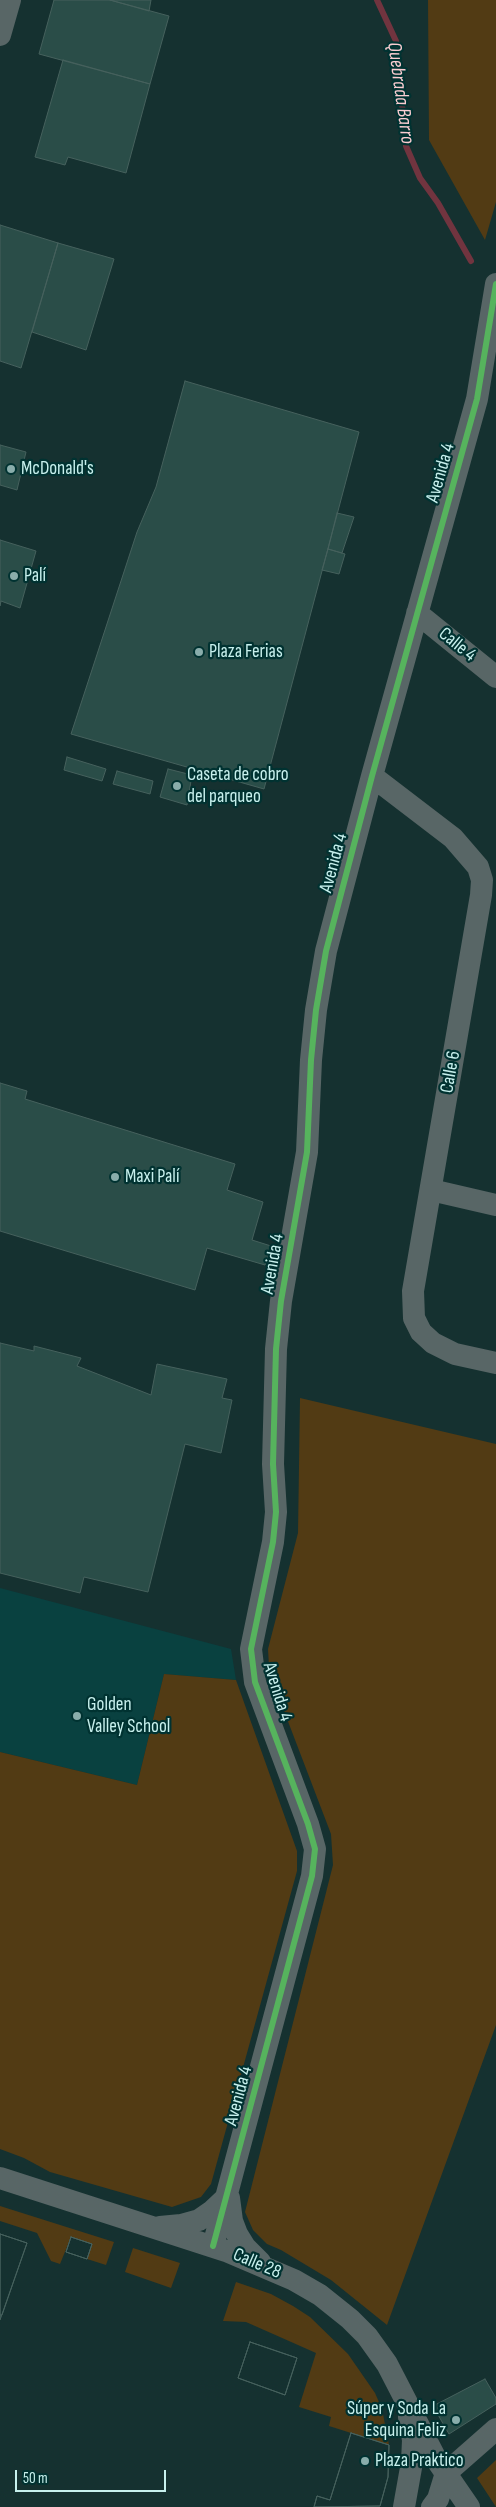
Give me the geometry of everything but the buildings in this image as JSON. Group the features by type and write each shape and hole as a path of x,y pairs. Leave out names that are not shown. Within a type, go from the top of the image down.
{"street":[{"path":"0,35 10,0"},
{"name":"Avenida 4","path":"213,2246 229,2195 312,1876 315,1849 308,1824 255,1682 251,1649 273,1542 276,1512 273,1464 276,1349 281,1301 307,1152 311,1060 316,1010 326,951 372,776 477,399 496,284"},
{"name":"Calle 4","path":"418,613 496,677"},
{"name":"Calle 6","path":"372,776 453,838 478,867 482,880 432,1190 413,1291 414,1318 421,1332 434,1343 455,1354 496,1362"},
{"path":"432,1190 496,1205"},
{"name":"Calle 28","path":"6,2183 213,2246 262,2265 320,2295 350,2319 367,2336 387,2364 407,2404"},
{"path":"153,2228 182,2225 199,2220 229,2195"},
{"path":"229,2195 232,2221 237,2234 245,2247 262,2265"},
{"path":"407,2404 446,2473 465,2500"},
{"path":"404,2507 411,2481 413,2455 413,2440 407,2404"},
{"path":"435,2503 446,2473 496,2429"},
{"path":"435,2503 449,2495 465,2500"}],"shaded area":[{"path":"428,0 496,0 496,202 485,240 429,140"},
{"path":"300,1398 496,1444 496,2025 387,2325 331,2280 281,2250 267,2244 253,2230 245,2212 333,1865 331,1834 276,1690 269,1666 268,1649 298,1533"},
{"name":"Golden Valley School","path":"0,1588 231,1649 236,1680 164,1674 137,1785 0,1752"},
{"path":"164,1674 236,1680 297,1851 297,1871 211,2184 201,2197 172,2207 50,2172 24,2158 0,2149 0,1752 137,1785"},
{"path":"0,2206 114,2242 106,2265 87,2259 92,2244 71,2237 60,2264 51,2261 37,2233 0,2221"},
{"path":"133,2248 180,2263 171,2288 125,2272"},
{"path":"236,2282 271,2294 293,2306 310,2317 348,2354 375,2393 382,2409 389,2445 329,2426 331,2417 299,2407 316,2353 246,2322 223,2321"},
{"path":"496,2460 496,2507 477,2478"}],"waterway":[{"name":"Quebrada Barro","path":"377,0 396,41 406,146 420,178 438,203 471,261"}],"cycle path":[{"path":"213,2246 312,1876 315,1849 308,1824 255,1682 251,1649 273,1542 276,1512 273,1464 276,1349 281,1301 307,1152 311,1060 316,1010 326,951 372,776 477,399 496,284"}],"place":[{"name":"McDonald's","path":"11,469"},
{"name":"Palí","path":"14,576"},
{"name":"Plaza Ferias","path":"199,652"},
{"name":"Caseta de cobro del parqueo","path":"177,786"},
{"name":"Maxi Palí","path":"115,1177"},
{"name":"Golden Valley School","path":"77,1716"},
{"name":"Súper y Soda La Esquina Feliz","path":"456,2420"},
{"name":"Plaza Praktico","path":"365,2461"}]}
